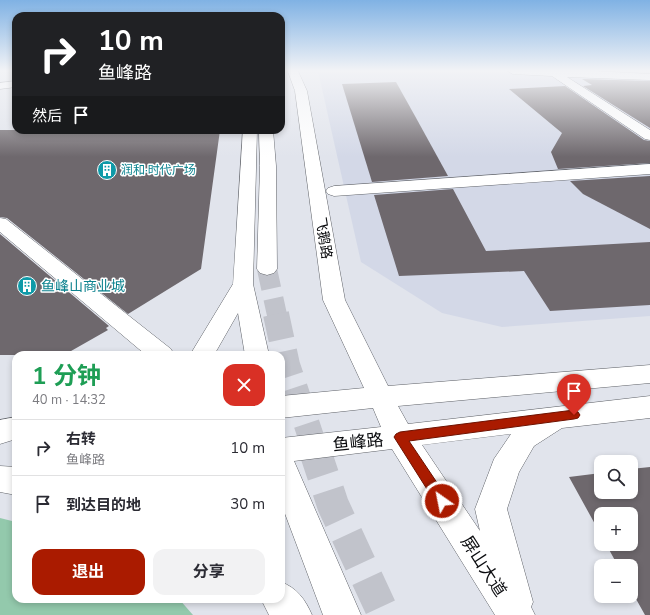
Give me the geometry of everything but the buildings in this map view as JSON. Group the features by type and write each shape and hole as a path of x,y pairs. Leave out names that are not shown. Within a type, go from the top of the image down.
{"main road":[{"name":"飞鹅路","path":"302,100 334,300 400,437"},
{"path":"596,100 650,136"},
{"path":"250,134 243,284 255,351"},
{"path":"266,134 268,166 267,269"},
{"path":"334,191 650,170"},
{"path":"0,223 157,351"},
{"path":"204,351 243,284"},
{"path":"285,407 650,374"},
{"name":"鱼峰路","path":"285,450 400,437 559,416 650,407"},
{"path":"517,615 491,509 505,468 524,438 559,416"},
{"path":"0,432 12,429"},
{"path":"0,436 12,435"},
{"name":"屏山大道","path":"400,437 517,615"},
{"path":"0,471 12,470"},
{"path":"285,474 342,615"},
{"path":"0,479 12,480"},
{"path":"282,603 293,615"}],"shaded area":[{"path":"324,100 650,100 650,316 502,327 442,313 361,262"}],"green space":[{"path":"0,518 12,521 12,603 182,603 193,615 0,615"}],"tunnel":[{"path":"267,269 277,315"},
{"path":"276,314 284,351"},
{"path":"285,356 314,446"},
{"path":"313,445 333,505 384,615"}],"place":[{"name":"润和·时代广场","path":"107,170"},
{"name":"鱼峰山商业城","path":"27,286"}],"route":[{"path":"442,501 400,437 574,415"}]}
